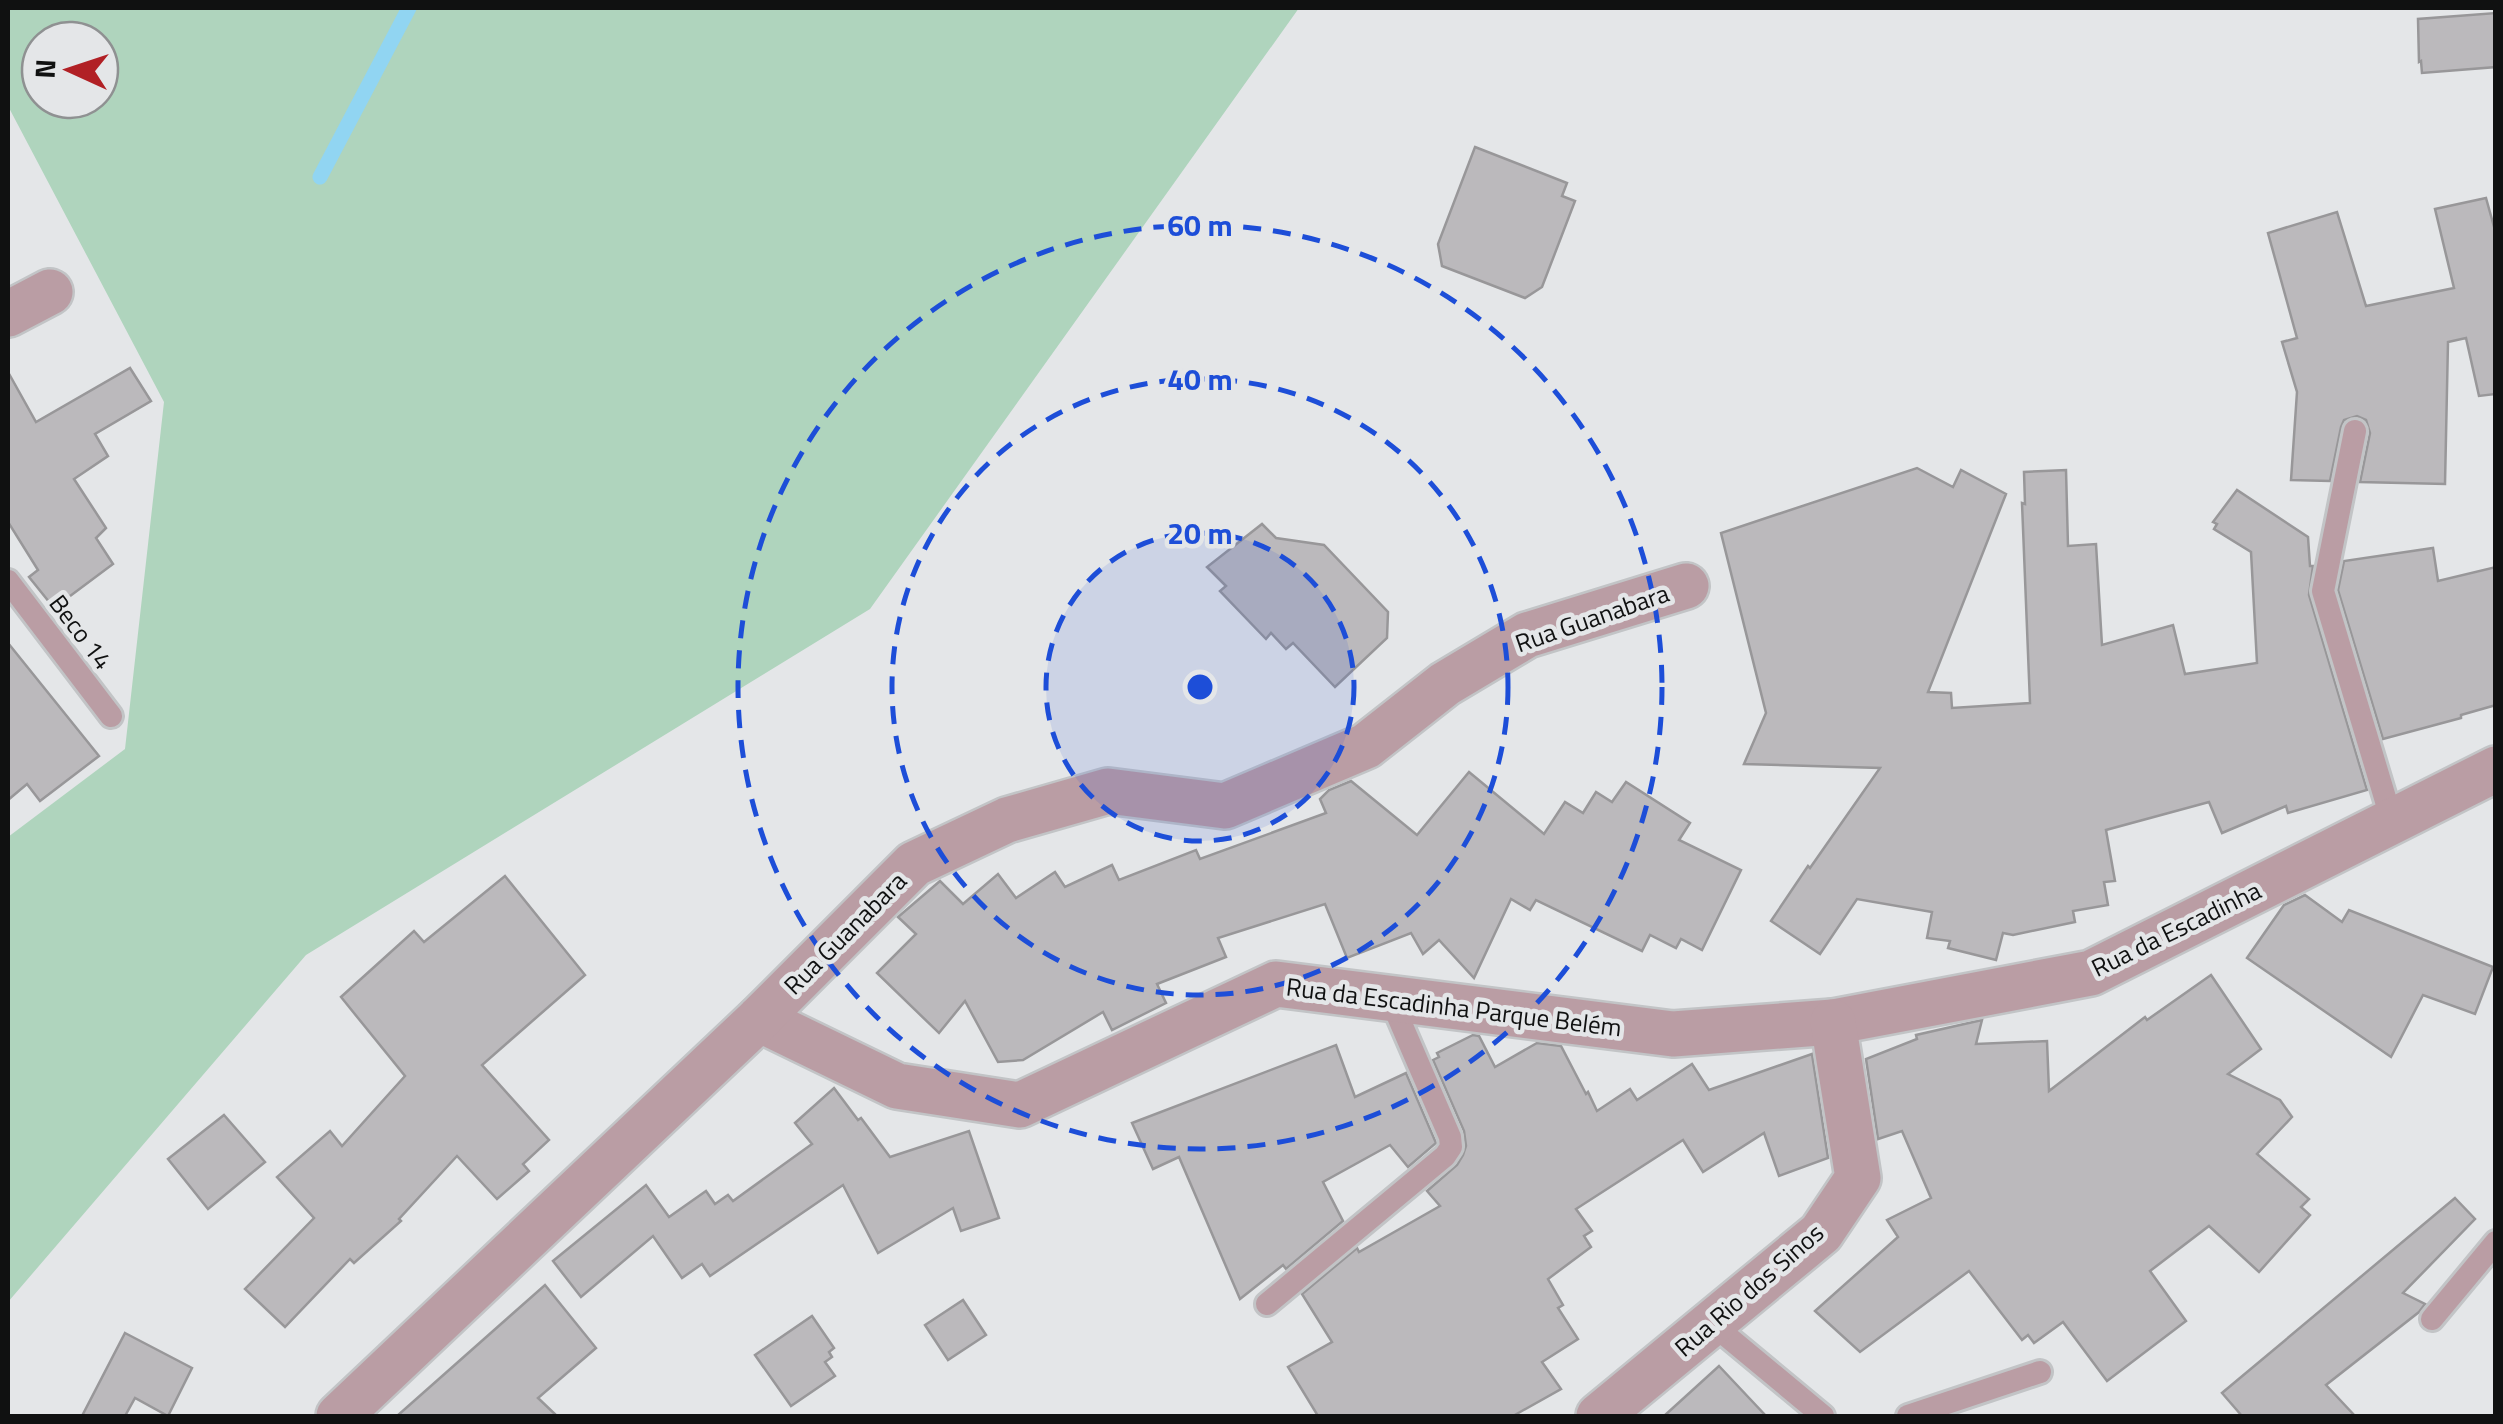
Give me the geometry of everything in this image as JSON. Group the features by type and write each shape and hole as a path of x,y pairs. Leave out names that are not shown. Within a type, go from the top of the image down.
{"street":[{"path":"8,314 50,292"},
{"name":"Rua Guanabara","path":"339,1416 759,1019 914,864 1007,820 1108,790 1225,806 1366,746 1445,684 1528,635 1686,586"},
{"name":"Rua da Escadinha","path":"1833,1022 2091,973 2496,769"},
{"name":"Rua da Escadinha Parque Belém","path":"759,1019 896,1086 1020,1105 1276,984 1673,1034 1833,1022"},
{"name":"Rua Rio dos Sinos","path":"1599,1416 1821,1233 1858,1178 1833,1022"}],"lane":[{"path":"2355,431 2324,591 2392,822"},
{"name":"Beco 14","path":"8,581 111,716"},
{"path":"1268,1304 1446,1156 1451,1147 1390,998"},
{"path":"2432,1319 2496,1242"},
{"path":"1711,1324 1823,1416"},
{"path":"1908,1416 2040,1372"}],"green space":[{"path":"8,8 1299,8 870,609 306,955 8,1302 8,837 125,749 164,402 8,106"}],"building":[{"path":"2496,13 2496,67 2422,73 2418,19"},
{"path":"1475,147 1567,183 1562,196 1575,201 1542,287 1525,298 1442,266 1438,244"},
{"path":"2486,198 2496,234 2496,394 2479,396 2466,338 2448,342 2445,484 2360,482 2370,433 2366,420 2357,416 2344,420 2341,427 2330,481 2291,480 2297,392 2282,342 2297,338 2268,233 2337,212 2366,306 2454,288 2435,209"},
{"path":"130,368 151,401 95,434 108,456 74,479 106,528 96,538 113,564 54,608 29,577 38,570 8,522 8,372 36,422"},
{"path":"1917,468 1953,487 1961,470 2006,494 1928,692 1951,693 1952,708 2030,703 2024,472 2066,470 2068,546 2096,544 2102,645 2173,625 2185,674 2257,663 2251,552 2214,529 2217,524 2213,522 2237,490 2308,537 2313,566 2309,595 2367,790 2288,813 2286,806 2222,833 2209,802 2106,830 2115,881 2104,882 2108,905 2073,911 2075,922 2013,935 2003,933 1996,960 1948,948 1950,941 1927,938 1932,912 1857,899 1820,954 1771,921 1880,768 1744,764 1766,713 1721,533"},
{"path":"1262,524 1276,538 1324,545 1388,612 1387,638 1335,687 1293,643 1286,649 1271,633 1266,639 1220,591 1226,586 1207,567"},
{"path":"2433,548 2438,581 2496,567 2496,705 2383,739 2338,590 2344,561"},
{"path":"8,643 99,756 40,801 27,784 8,800"},
{"path":"1469,772 1544,834 1565,802 1583,813 1596,792 1612,802 1626,782 1690,823 1679,840 1741,870 1702,950 1681,939 1676,948 1650,935 1642,951 1536,900 1530,910 1511,899 1474,978 1439,940 1423,954 1411,933 1347,958 1325,904 1218,938 1226,957 1157,984 1166,1003 1112,1030 1103,1012 1023,1060 998,1062 965,1001 939,1033 877,973 916,934 898,917 940,881 963,904 998,874 1016,898 1055,872 1065,887 1112,865 1119,880 1196,850 1200,859 1326,813 1320,799 1329,790 1351,781 1417,835"},
{"path":"505,876 585,975 482,1065 549,1140 523,1164 529,1171 497,1199 457,1156 401,1221 354,1263 350,1259 285,1327 245,1289 314,1218 277,1177 330,1131 342,1146 405,1076 341,997 414,931 424,942"},
{"path":"2305,895 2342,922 2349,910 2493,967 2475,1014 2423,995 2391,1057 2247,958 2284,905"},
{"path":"2211,975 2261,1049 2228,1074 2280,1100 2292,1117 2257,1154 2309,1199 2301,1207 2310,1215 2259,1272 2209,1226 2150,1271 2186,1321 2107,1381 2063,1322 2034,1343 2028,1335 2022,1340 1969,1271 1860,1352 1815,1311 1898,1237 1887,1220 1931,1198 1902,1131 1878,1139 1866,1059 1917,1039 1916,1035 1982,1020 1976,1044 2047,1041 2049,1091 2145,1017 2147,1020"},
{"path":"1473,1035 1479,1036 1495,1067 1537,1043 1561,1046 1597,1111 1630,1089 1637,1100 1692,1064 1709,1090 1812,1054 1828,1158 1779,1176 1764,1133 1703,1172 1683,1140 1576,1209 1592,1231 1584,1236 1591,1247 1548,1279 1563,1305 1558,1308 1578,1339 1542,1362 1561,1389 1513,1416 1318,1416 1288,1367 1332,1342 1302,1294 1357,1248 1359,1252 1440,1206 1427,1191 1457,1165 1466,1146 1464,1131 1433,1060 1439,1057 1437,1053"},
{"path":"1336,1045 1355,1097 1406,1073 1436,1143 1408,1167 1390,1145 1323,1182 1343,1221 1286,1269 1283,1265 1240,1299 1179,1157 1153,1169 1132,1123"},
{"path":"834,1088 890,1157 969,1131 999,1218 961,1231 953,1208 878,1253 843,1185 710,1276 702,1264 682,1278 653,1236 581,1297 553,1261 646,1185 669,1217 706,1191 715,1204 728,1195 733,1201 812,1144 795,1123"},
{"path":"224,1115 265,1162 208,1209 168,1159"},
{"path":"2455,1198 2475,1219 2403,1293 2425,1304 2326,1385 2355,1416 2242,1416 2222,1393"},
{"path":"545,1285 596,1348 538,1398 557,1416 397,1416"},
{"path":"963,1300 986,1335 948,1360 925,1325"},
{"path":"812,1316 834,1348 829,1352 832,1357 825,1362 835,1376 791,1406 755,1355"},
{"path":"125,1333 192,1368 168,1416 135,1398 125,1416 82,1416"},
{"path":"1719,1366 1766,1416 1664,1416"}],"waterway":[{"path":"320,177 409,8"}]}
